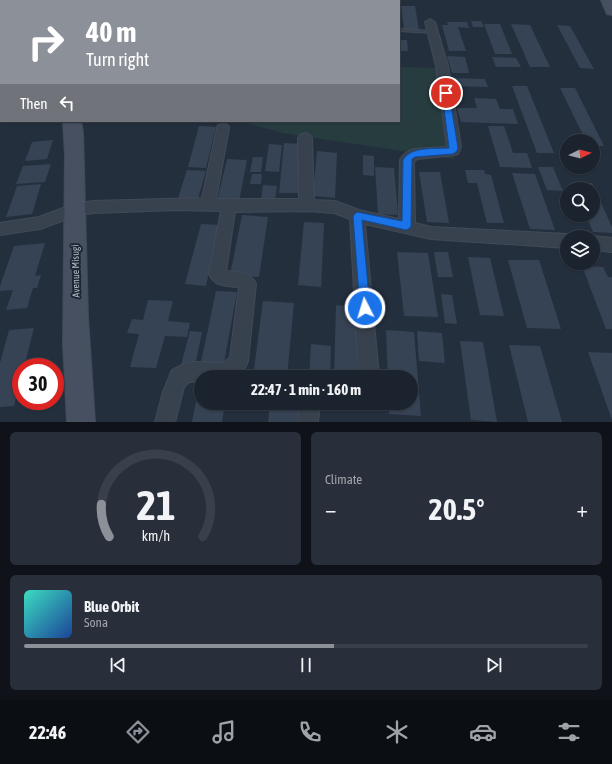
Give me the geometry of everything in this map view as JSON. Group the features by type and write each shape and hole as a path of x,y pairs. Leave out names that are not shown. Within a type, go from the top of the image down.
{"street":[{"path":"608,0 612,12"},
{"path":"406,226 407,160 409,156 414,154 450,152 453,151 454,148 442,66 431,27"},
{"name":"Avenue Misugi","path":"72,122 75,142 74,210 78,390 81,422"},
{"path":"208,204 223,128"},
{"path":"305,138 307,205"},
{"path":"0,229 40,224 74,210 122,204 208,204 229,206 307,205 336,207 357,216 406,226 431,233 560,241"},
{"path":"165,422 178,378 184,373 228,371 234,368 238,360 248,284 244,280 221,278 217,274 229,206"},
{"path":"357,216 369,370"},
{"path":"600,244 612,245"},
{"path":"308,422 309,410"}],"lane":[{"path":"400,30 431,27"}],"green space":[{"path":"400,67 439,68 454,159 283,133 242,122 400,122"}],"building":[{"path":"401,6 415,6 419,30 404,29"},
{"path":"471,21 481,21 484,27 473,27"},
{"path":"447,22 467,22 469,28 458,27 466,51 449,51 442,25 448,25"},
{"path":"484,24 500,24 512,54 495,54"},
{"path":"511,24 530,25 550,67 530,67"},
{"path":"557,25 570,26 594,69 580,68"},
{"path":"400,40 407,40 408,51 400,51"},
{"path":"447,56 465,57 469,73 452,73"},
{"path":"492,57 516,58 521,67 496,67"},
{"path":"450,78 485,79 488,87 452,86"},
{"path":"512,86 527,86 554,153 537,153"},
{"path":"560,88 575,88 598,134 583,134"},
{"path":"474,98 496,99 500,109 513,109 518,124 461,122 457,108 477,108"},
{"path":"199,126 216,127 206,168 188,167"},
{"path":"488,126 504,126 513,153 527,153 532,168 500,167"},
{"path":"600,138 604,146 600,146"},
{"path":"53,140 47,159 25,161 32,142"},
{"path":"284,143 302,144 298,193 279,193"},
{"path":"269,144 282,145 279,172 265,171"},
{"path":"317,151 337,153 335,198 313,196"},
{"path":"363,155 374,156 374,176 363,175"},
{"path":"253,157 263,157 261,172 250,172"},
{"path":"227,159 247,160 239,202 217,201"},
{"path":"51,164 45,182 16,184 23,166"},
{"path":"375,167 394,168 398,215 378,214"},
{"path":"538,167 553,167 560,184 560,191 547,190"},
{"path":"187,170 206,171 198,199 178,198"},
{"path":"465,170 484,170 485,174 491,175 504,223 487,223 477,183 468,183"},
{"path":"419,172 440,172 449,223 427,222"},
{"path":"512,173 535,174 555,230 530,229"},
{"path":"252,174 262,174 261,184 250,184"},
{"path":"41,184 32,214 6,217 17,186"},
{"path":"263,185 277,186 275,200 261,199"},
{"path":"600,201 612,227 612,233 592,230 589,222 600,222"},
{"path":"242,215 268,217 259,277 230,275"},
{"path":"304,222 324,223 321,287 298,285"},
{"path":"201,224 219,225 206,286 185,284"},
{"path":"45,243 35,276 41,275 37,288 33,288 27,308 6,310 13,290 0,291 0,286 14,246"},
{"path":"397,252 428,253 438,317 404,316"},
{"path":"434,252 448,252 453,277 438,277"},
{"path":"468,257 490,258 504,316 480,315"},
{"path":"508,260 539,260 561,329 527,328"},
{"path":"600,267 603,267 608,277 612,277 612,329 606,329 584,270 600,270"},
{"path":"216,291 237,292 224,363 201,362"},
{"path":"441,294 452,295 457,324 445,323"},
{"path":"148,300 173,301 168,321 190,323 187,337 165,336 156,368 130,367 139,334 127,333 132,319 143,320"},
{"path":"263,301 294,303 288,370 254,370"},
{"path":"336,305 357,307 357,370 334,370"},
{"path":"34,328 26,358 12,358 12,406 0,407 0,363 9,330"},
{"path":"386,330 414,332 417,370 388,370"},
{"path":"190,331 202,332 195,366 181,365"},
{"path":"417,331 442,333 445,363 419,361"},
{"path":"460,341 483,342 497,422 471,420"},
{"path":"311,344 331,346 330,370 309,370"},
{"path":"509,345 540,346 562,422 528,422"},
{"path":"588,352 612,353 612,420"},
{"path":"418,380 421,416 389,414 389,410 418,410"},
{"path":"194,410 224,410 222,422 192,422"},
{"path":"270,410 300,410 299,422 268,422"}],"route":[{"path":"365,308 357,216 406,226 407,160 409,156 414,154 450,152 453,151 454,148 446,93"}]}
